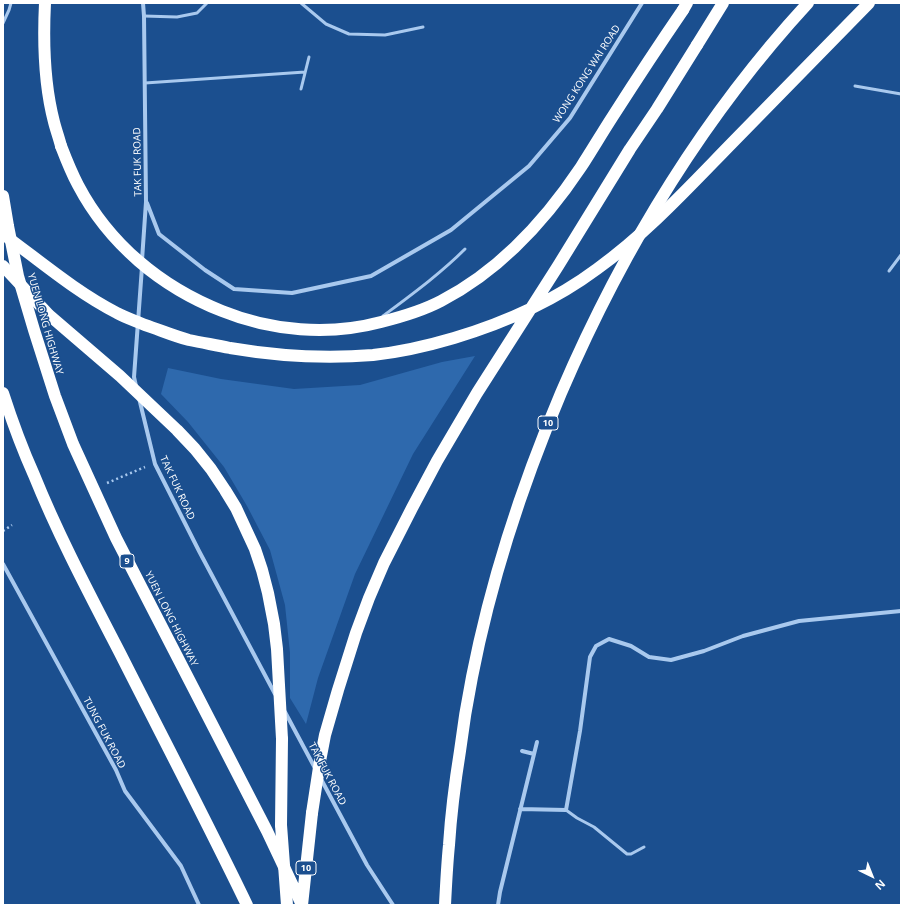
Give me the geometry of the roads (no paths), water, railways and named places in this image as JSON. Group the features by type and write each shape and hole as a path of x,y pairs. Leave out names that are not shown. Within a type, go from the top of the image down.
{"highway":[{"path":"45,3 44,50 49,100 54,122 61,146 77,184 98,217 110,232 140,263 189,297 210,307 248,320 289,328 310,330 332,330 372,324 420,310 458,292 475,281 506,256 538,223 581,167 687,3"},
{"name":"10","path":"302,905 312,813 325,735 356,633 384,563 436,461 630,149 657,109 723,3"},
{"name":"10","path":"445,905 454,791 472,678 500,560 522,491 547,425 575,359 603,302 629,252 665,192 729,98 762,55 808,3"},
{"path":"3,234 73,286 107,308 162,332 191,340 255,352 285,355 350,356 410,349 468,334 523,312 573,286 616,255 696,181 869,3"},
{"name":"YUEN LONG HIGHWAY","path":"3,196 17,269 28,310 55,396 73,444 116,538 267,831 302,905"},
{"path":"3,266 49,315 120,376 195,449 211,468 226,490 252,542 268,593 277,649 282,739 282,825 287,905"},
{"path":"3,393 34,476 84,584 248,905"}],"street":[{"name":"TAK FUK ROAD","path":"143,3 146,202 134,377 155,464 198,551 367,866 393,905"},
{"name":"WONG KONG WAI ROAD","path":"146,202 159,234 205,270 234,289 292,293 371,276 451,230 529,166 570,118 642,3"},
{"name":"TUNG FUK ROAD","path":"3,564 116,770 125,790 181,866 199,905"},
{"path":"520,809 566,810 580,731 590,657 596,646 609,639 631,646 649,657 671,660 704,651 743,636 799,621 901,611"},
{"path":"498,905 537,742"},
{"path":"522,751 534,754"}],"lane":[{"path":"3,23 11,3"},
{"path":"144,16 176,18 197,13 207,3"},
{"path":"301,3 326,24 349,34 385,35 423,27"},
{"path":"301,89 309,57"},
{"path":"145,83 305,72"},
{"path":"855,86 901,94"},
{"path":"372,324 411,295 466,249"},
{"path":"888,271 901,255"},
{"path":"566,810 594,827 627,854 631,854 644,847"}]}
